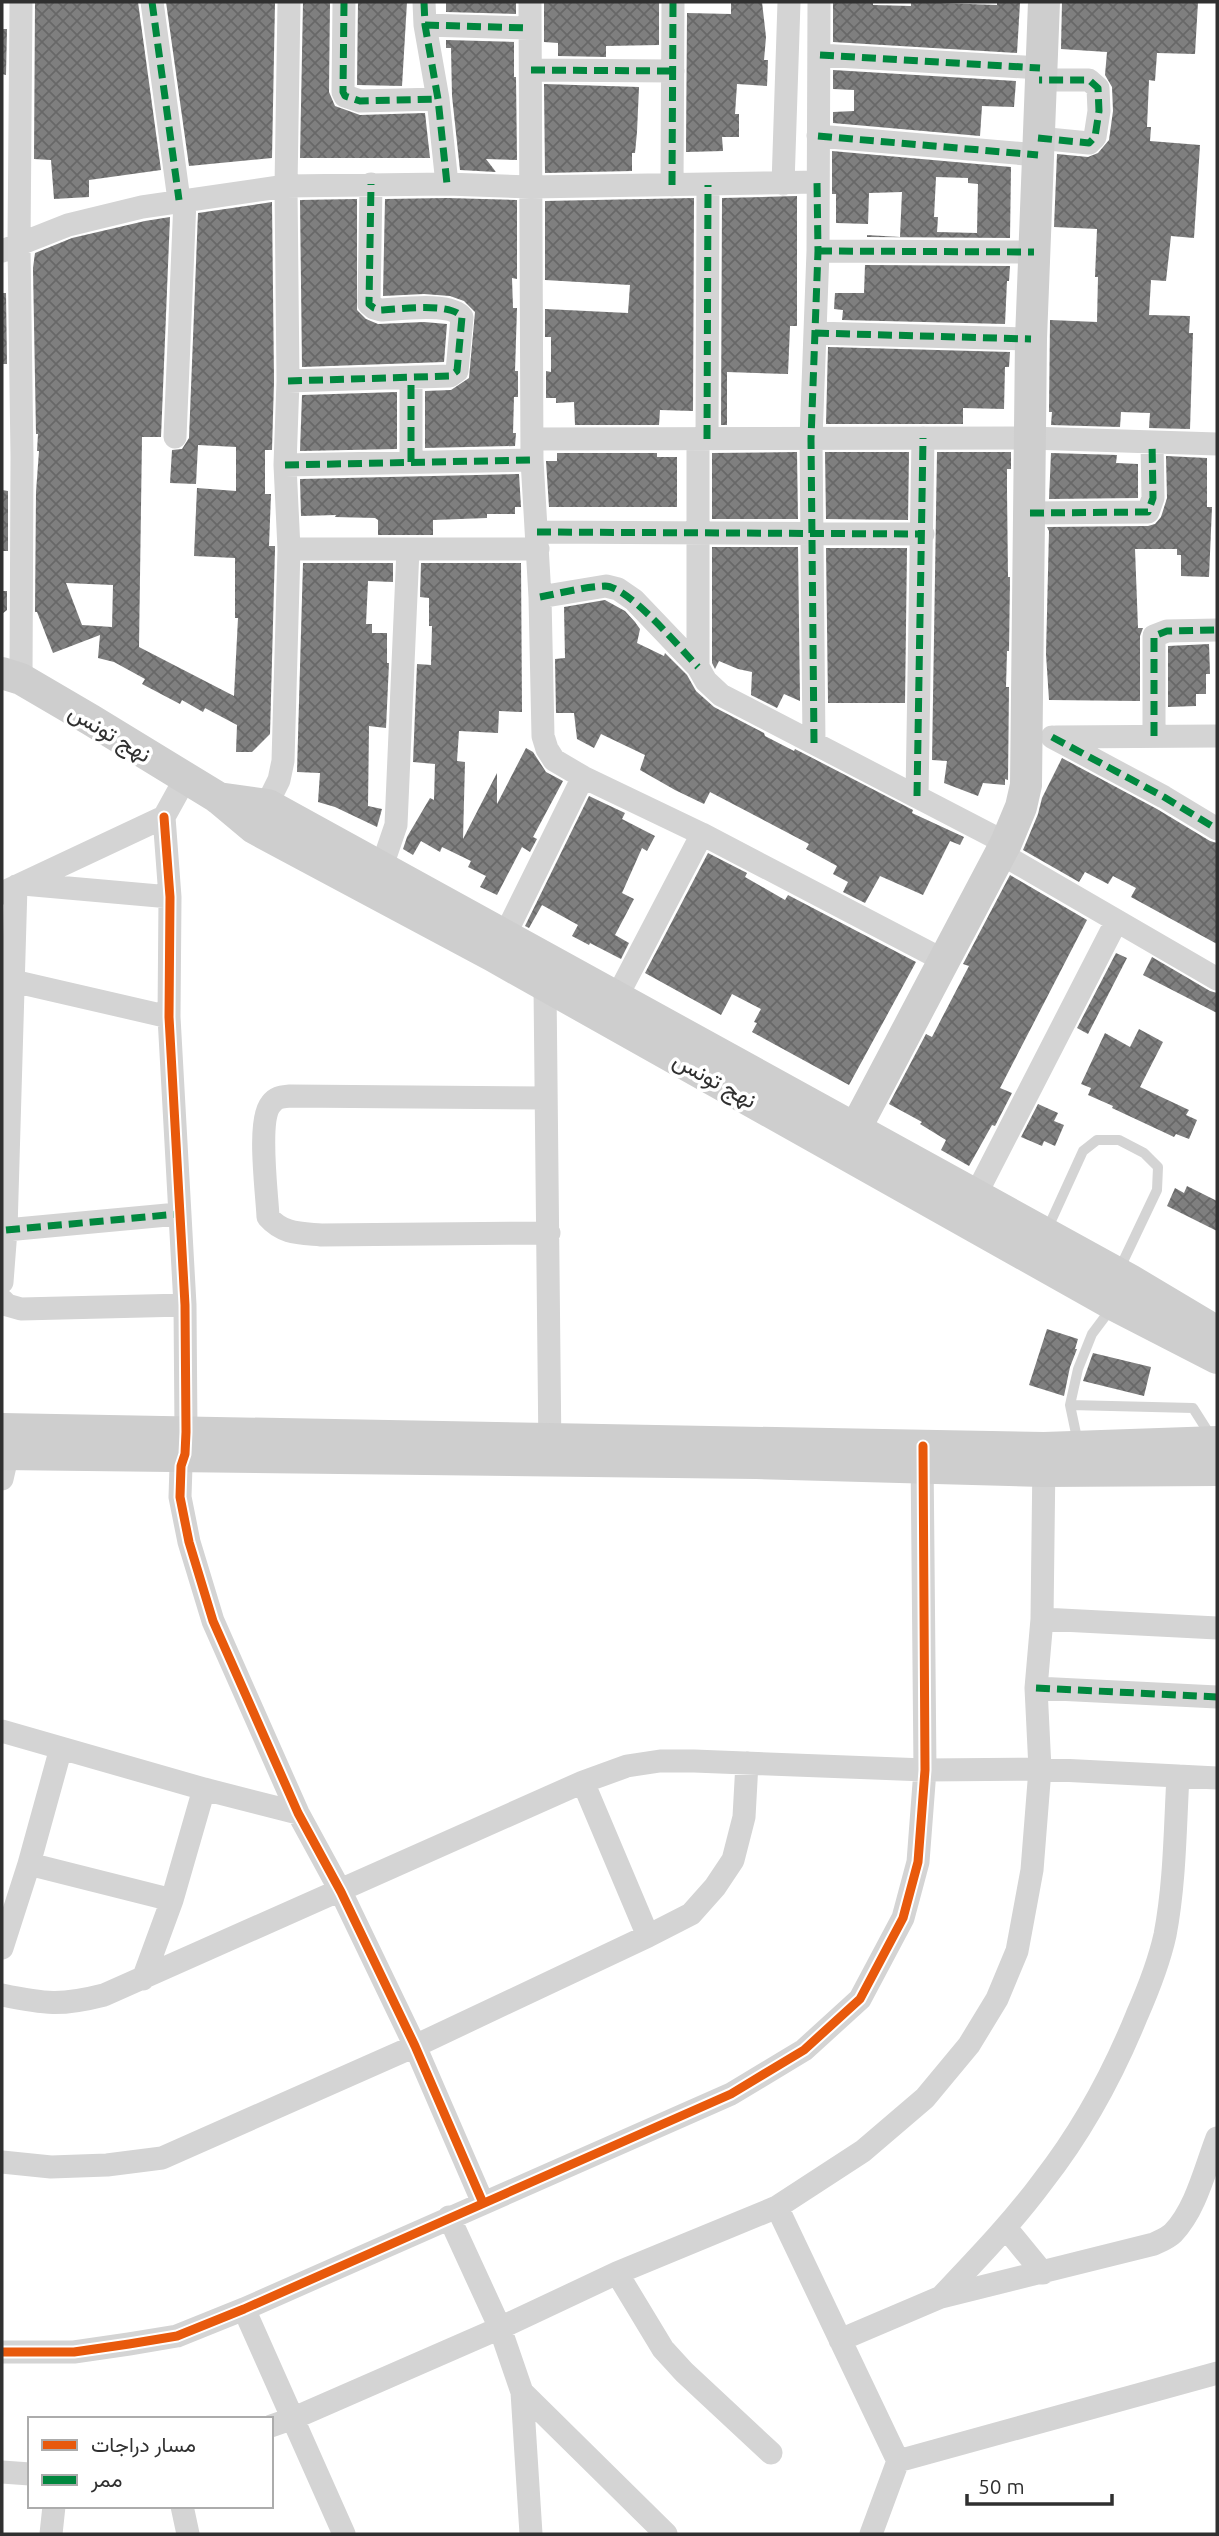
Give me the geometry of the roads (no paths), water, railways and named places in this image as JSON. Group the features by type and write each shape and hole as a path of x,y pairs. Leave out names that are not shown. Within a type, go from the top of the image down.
{"street":[{"path":"152,2 182,200 175,437"},
{"path":"261,817 279,780 283,761 289,549 285,465 288,381 286,186 289,2"},
{"path":"344,2 345,96 360,101 438,99"},
{"path":"424,2 447,184"},
{"path":"530,2 528,28 531,70 533,449 543,736 547,749 554,760 583,777 702,834 943,960"},
{"path":"672,185 673,2"},
{"path":"783,184 789,2"},
{"path":"814,743 811,439 818,251 819,2"},
{"path":"849,1141 1003,848 1024,796 1040,737 1029,438 1044,2"},
{"path":"11,676 10,248 15,10"},
{"path":"425,25 528,28"},
{"path":"818,136 1038,147 1089,143 1096,137 1099,111 1098,88 1089,80 820,55"},
{"path":"531,70 673,71"},
{"path":"10,248 78,222 182,200 286,186 447,184 531,187 817,182"},
{"path":"288,381 411,379 455,374 459,364 462,317 455,310 381,310 369,304 371,184"},
{"path":"698,667 698,533 708,185"},
{"path":"818,251 1034,252"},
{"path":"815,333 1031,339"},
{"path":"411,379 411,462"},
{"path":"285,465 411,462 533,449 702,439 1029,438 1217,444"},
{"path":"918,796 923,439"},
{"path":"1030,513 1149,512 1153,498 1152,442"},
{"path":"289,549 408,549 698,533 923,534"},
{"path":"375,879 392,841 397,816 408,549"},
{"path":"540,597 606,586 618,589 634,600 721,695 918,796 1116,922 1217,979"},
{"path":"1154,736 1154,636 1167,631 1217,630"},
{"name":"نهج تونس","path":"11,676 216,797 261,817 499,946 969,1208 1121,1289 1217,1332"},
{"path":"1040,737 1217,737"},
{"path":"1040,737 1164,797 1217,830"},
{"path":"499,946 583,777"},
{"path":"185,779 164,817 170,897 169,1017 185,1305 186,1443 181,1466 180,1497 189,1542 213,1621 298,1813 341,1892 415,2046 483,2203"},
{"path":"13,888 164,817"},
{"path":"611,1008 702,834"},
{"path":"13,888 170,897"},
{"path":"2,1282 6,1230 8,978 13,888"},
{"path":"969,1208 1116,922"},
{"path":"550,975 546,1098 550,1450"},
{"path":"8,978 169,1017"},
{"path":"546,1098 277,1097 268,1106 263,1122 268,1217 284,1230 321,1235 549,1233"},
{"name":"نهج تونس","path":"969,1208 1045,1234 1217,1358"},
{"path":"6,1230 178,1214"},
{"path":"2,1300 6,1305 21,1309 185,1305"},
{"path":"5,1449 186,1443 550,1450 756,1463 922,1457 1044,1459 1217,1452"},
{"path":"1044,1459 1079,1448 1217,1452"},
{"path":"2,2352 74,2352 177,2336 244,2309 731,2094 804,2050 860,1999 903,1918 918,1862 925,1770 922,1457"},
{"path":"273,2425 500,2328 617,2273 777,2207 863,2151 925,2098 969,2045 997,1999 1017,1951 1032,1870 1040,1769 1036,1688 1042,1619 1044,1459"},
{"path":"1042,1619 1217,1628"},
{"path":"1036,1688 1217,1697"},
{"path":"2,1731 298,1813"},
{"path":"2,1948 29,1864 61,1748"},
{"path":"2,1995 45,2004 75,2002 104,1995 341,1892 583,1782 627,1766 660,1761 925,1770 1040,1769 1217,1777"},
{"path":"2,2162 65,2166 107,2165 162,2158 415,2046 691,1914 715,1887 733,1860 744,1817 747,1763"},
{"path":"942,2297 1006,2228 1071,2142 1119,2059 1146,1994 1164,1936 1174,1851 1178,1776"},
{"path":"583,1782 648,1936"},
{"path":"143,1979 172,1900 204,1788"},
{"path":"29,1864 172,1900"},
{"path":"840,2340 942,2297 1154,2244 1171,2235 1182,2222 1193,2201 1217,2138"},
{"path":"777,2207 898,2461 871,2534"},
{"path":"449,2217 500,2328 522,2392 531,2534"},
{"path":"1006,2228 1043,2273"},
{"path":"617,2273 663,2349 771,2453"},
{"path":"244,2309 344,2534"},
{"path":"898,2461 1217,2373"},
{"path":"522,2392 666,2534"},
{"path":"2,2472 28,2474"},
{"path":"51,2534 54,2508"},
{"path":"182,2508 188,2534"}],"lane":[{"path":"1045,1234 1083,1151 1097,1140 1119,1140 1144,1153 1158,1167 1157,1191 1121,1289 1084,1350 1070,1405 1079,1448"},
{"path":"1070,1405 1193,1408 1217,1452"}]}
